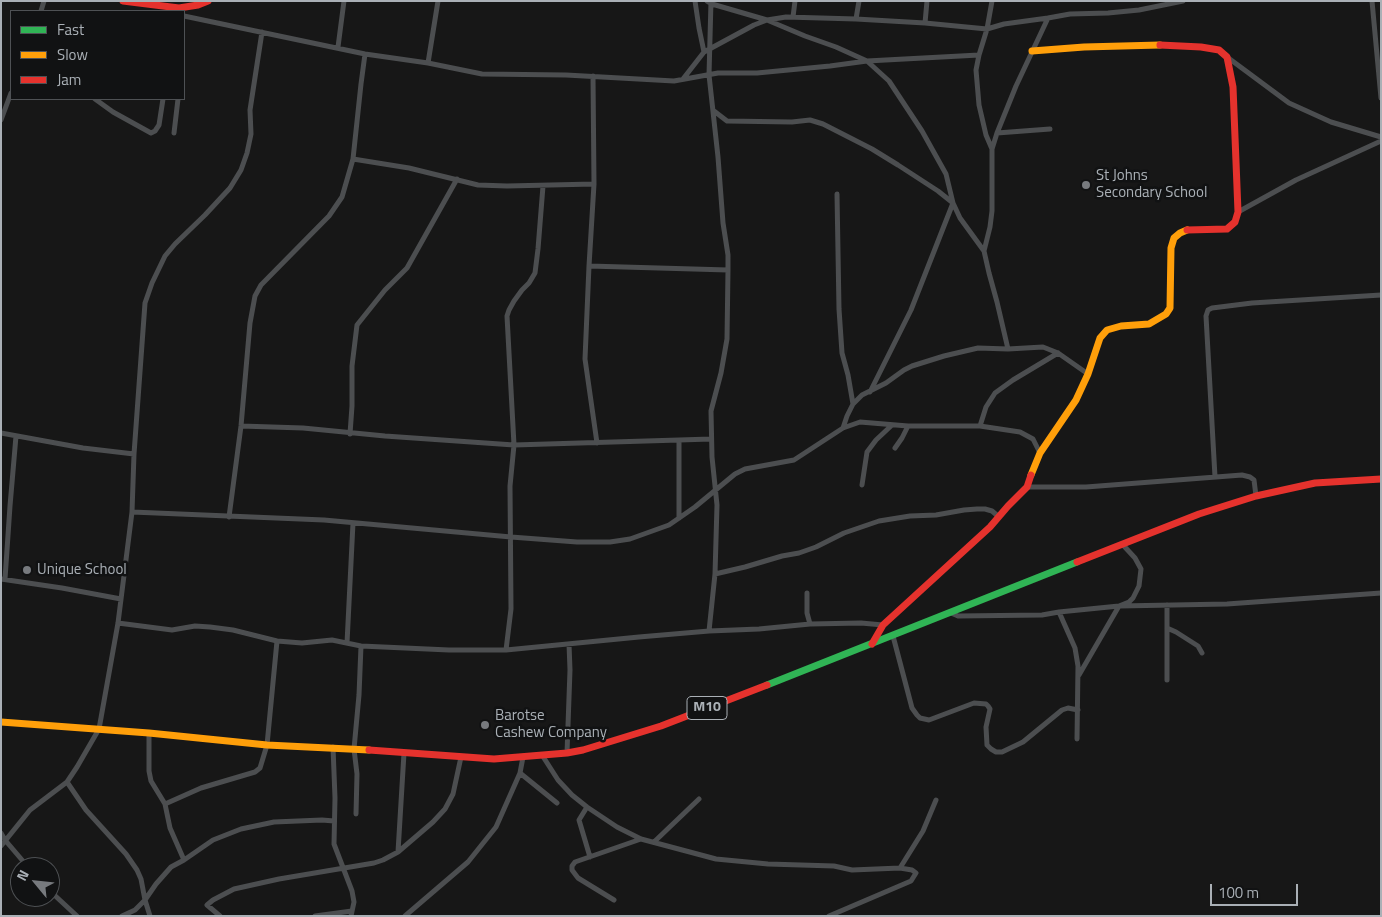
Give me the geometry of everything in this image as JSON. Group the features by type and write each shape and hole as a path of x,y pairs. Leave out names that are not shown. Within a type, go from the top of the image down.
{"main road":[{"path":"123,1 179,7 198,5 208,1"},
{"path":"872,644 883,625 895,612 990,527 1027,487 1040,453 1076,400 1088,374 1100,338 1106,330 1121,326 1149,324 1166,314 1170,308 1171,248 1174,238 1188,230 1227,229 1235,222 1238,212 1233,87 1228,57 1219,50 1201,46 1148,45 1032,51"},
{"name":"M10","path":"1,722 149,733 267,745 332,747 494,759 567,753 631,736 660,726 893,636 1199,514 1256,496 1315,483 1381,479"}],"street":[{"path":"338,47 344,1"},
{"path":"428,63 438,1"},
{"path":"695,1 704,52"},
{"path":"793,17 795,1"},
{"path":"856,19 859,1"},
{"path":"925,23 927,1"},
{"path":"992,1 976,70 979,106 986,135 992,149"},
{"path":"683,79 704,52 767,20 793,17 856,19 987,29 1004,24 1070,14 1139,10 1183,1"},
{"path":"1372,1 1381,98"},
{"path":"709,631 715,574 717,504 711,439 711,411 721,373 727,339 728,270 709,76 710,2 767,20 836,47 867,61 889,81 922,131 946,174 953,204 960,218 984,251 1008,350"},
{"path":"185,16 366,54 428,63 482,74 674,80 709,76 718,73 757,73 867,61 979,55"},
{"path":"984,251 992,211 992,149 996,133 1048,18"},
{"path":"1,846 30,810 67,782 78,767 99,729 118,623 132,512 134,454 145,303 165,256 230,188 241,170 251,134 250,110 262,32"},
{"path":"229,517 250,323 255,296 261,285 329,216 342,197 353,159 366,54"},
{"path":"1228,57 1288,103 1331,122 1381,137"},
{"path":"594,76 594,184 588,266 585,359 597,443"},
{"path":"1,120 10,96"},
{"path":"96,100 113,112 151,133 159,125 163,100"},
{"path":"174,133 178,100"},
{"path":"713,110 727,120 792,122 810,120 822,124 898,164 938,191 953,204"},
{"path":"996,133 1050,129"},
{"path":"1238,212 1296,180 1381,141"},
{"path":"353,159 409,168 478,184 507,186 594,184"},
{"path":"350,434 352,366 357,325 385,290 407,268 458,179"},
{"path":"506,650 511,610 510,486 514,445 507,316 511,305 535,273 543,186"},
{"path":"837,194 839,308 842,353 853,404"},
{"path":"870,392 911,310 953,204"},
{"path":"588,266 728,270"},
{"path":"1216,478 1206,316 1208,310 1252,302 1381,295"},
{"path":"843,428 853,404 862,395 912,366 978,348 1008,350 1043,347 1058,353 1088,374"},
{"path":"980,426 986,406 995,393 1058,353"},
{"path":"132,512 324,520 511,537 577,542 610,542 630,539 669,525 735,474 745,469 794,460 843,428 860,422 892,426 980,426 1020,432 1033,439 1040,453"},
{"path":"240,426 303,428 350,434 514,445 711,439"},
{"path":"862,485 867,452 876,440 892,426"},
{"path":"895,448 908,426"},
{"path":"1,433 83,448 134,454"},
{"path":"16,436 3,579 121,599"},
{"path":"679,440 679,518"},
{"path":"1027,487 1086,488 1242,476 1250,477 1254,480 1256,496"},
{"path":"715,574 799,553 844,533 879,521 977,509 992,511 999,517"},
{"path":"347,643 353,523"},
{"path":"1079,675 1119,606 1129,602 1140,586 1141,569 1123,545"},
{"path":"807,593 807,613 810,624"},
{"path":"951,613 958,616 1042,615 1119,606 1237,603 1381,593"},
{"path":"1167,605 1167,680"},
{"path":"1059,612 1075,648 1079,675 1077,739"},
{"path":"118,623 172,630 195,626 210,627 233,630 277,641 302,643 332,640 361,646 449,650 506,650 639,636 810,624 861,622 883,625"},
{"path":"1167,628 1198,646 1202,653"},
{"path":"893,636 912,708 917,715 920,718 929,720 974,702 986,704 990,709 986,727 987,745 996,752 1002,752 1023,742 1062,710 1068,708 1078,710"},
{"path":"165,804 201,788 259,770 262,766 267,745 277,641"},
{"path":"567,753 569,644"},
{"path":"356,814 358,774 354,749 361,646"},
{"path":"149,733 148,771 151,781 165,804 170,828 184,860"},
{"path":"316,916 351,913 354,902 352,891 334,844 335,798 332,747"},
{"path":"398,852 404,753"},
{"path":"542,755 558,780 572,795 617,827 641,839 716,859 768,864 834,866 852,870 900,868 916,872 911,881 829,916"},
{"path":"220,916 207,906 213,900 234,889 279,879 374,863 398,852 433,822 450,802 455,788 460,757"},
{"path":"405,916 468,862 488,838 496,827 520,773 523,757"},
{"path":"520,773 557,802"},
{"path":"67,782 86,810 138,870 150,916"},
{"path":"654,842 699,799"},
{"path":"900,868 923,831 936,800"},
{"path":"587,807 578,820 590,857"},
{"path":"122,916 135,910 145,900 171,867 213,840 249,827 274,822 334,821"},
{"path":"1,833 19,857"},
{"path":"614,900 578,878 572,870 572,866 574,862 641,839"},
{"path":"60,900 77,916"}],"traffic: fast":[{"path":"767,685 1077,562"}],"traffic: slow":[{"path":"1032,51 1084,47 1160,45"},
{"path":"1031,475 1040,453 1076,400 1088,374 1100,338 1107,330 1121,326 1149,324 1166,314 1170,308 1171,248 1174,238 1187,230"},
{"path":"1,722 149,733 267,745 369,750"}],"traffic: jam":[{"path":"123,1 179,8 198,5 208,1"},
{"path":"1160,45 1219,50 1227,57 1233,87 1238,212 1235,222 1227,229 1187,230"},
{"path":"872,644 883,625 990,527 1027,487 1031,475"},
{"path":"1077,562 1199,514 1256,496 1315,483 1381,479"},
{"path":"369,750 494,759 567,753 583,750 661,726 767,685"}],"place":[{"name":"St Johns Secondary School","path":"1086,185"},
{"name":"Unique School","path":"27,570"},
{"name":"Barotse Cashew Company","path":"485,725"}]}
